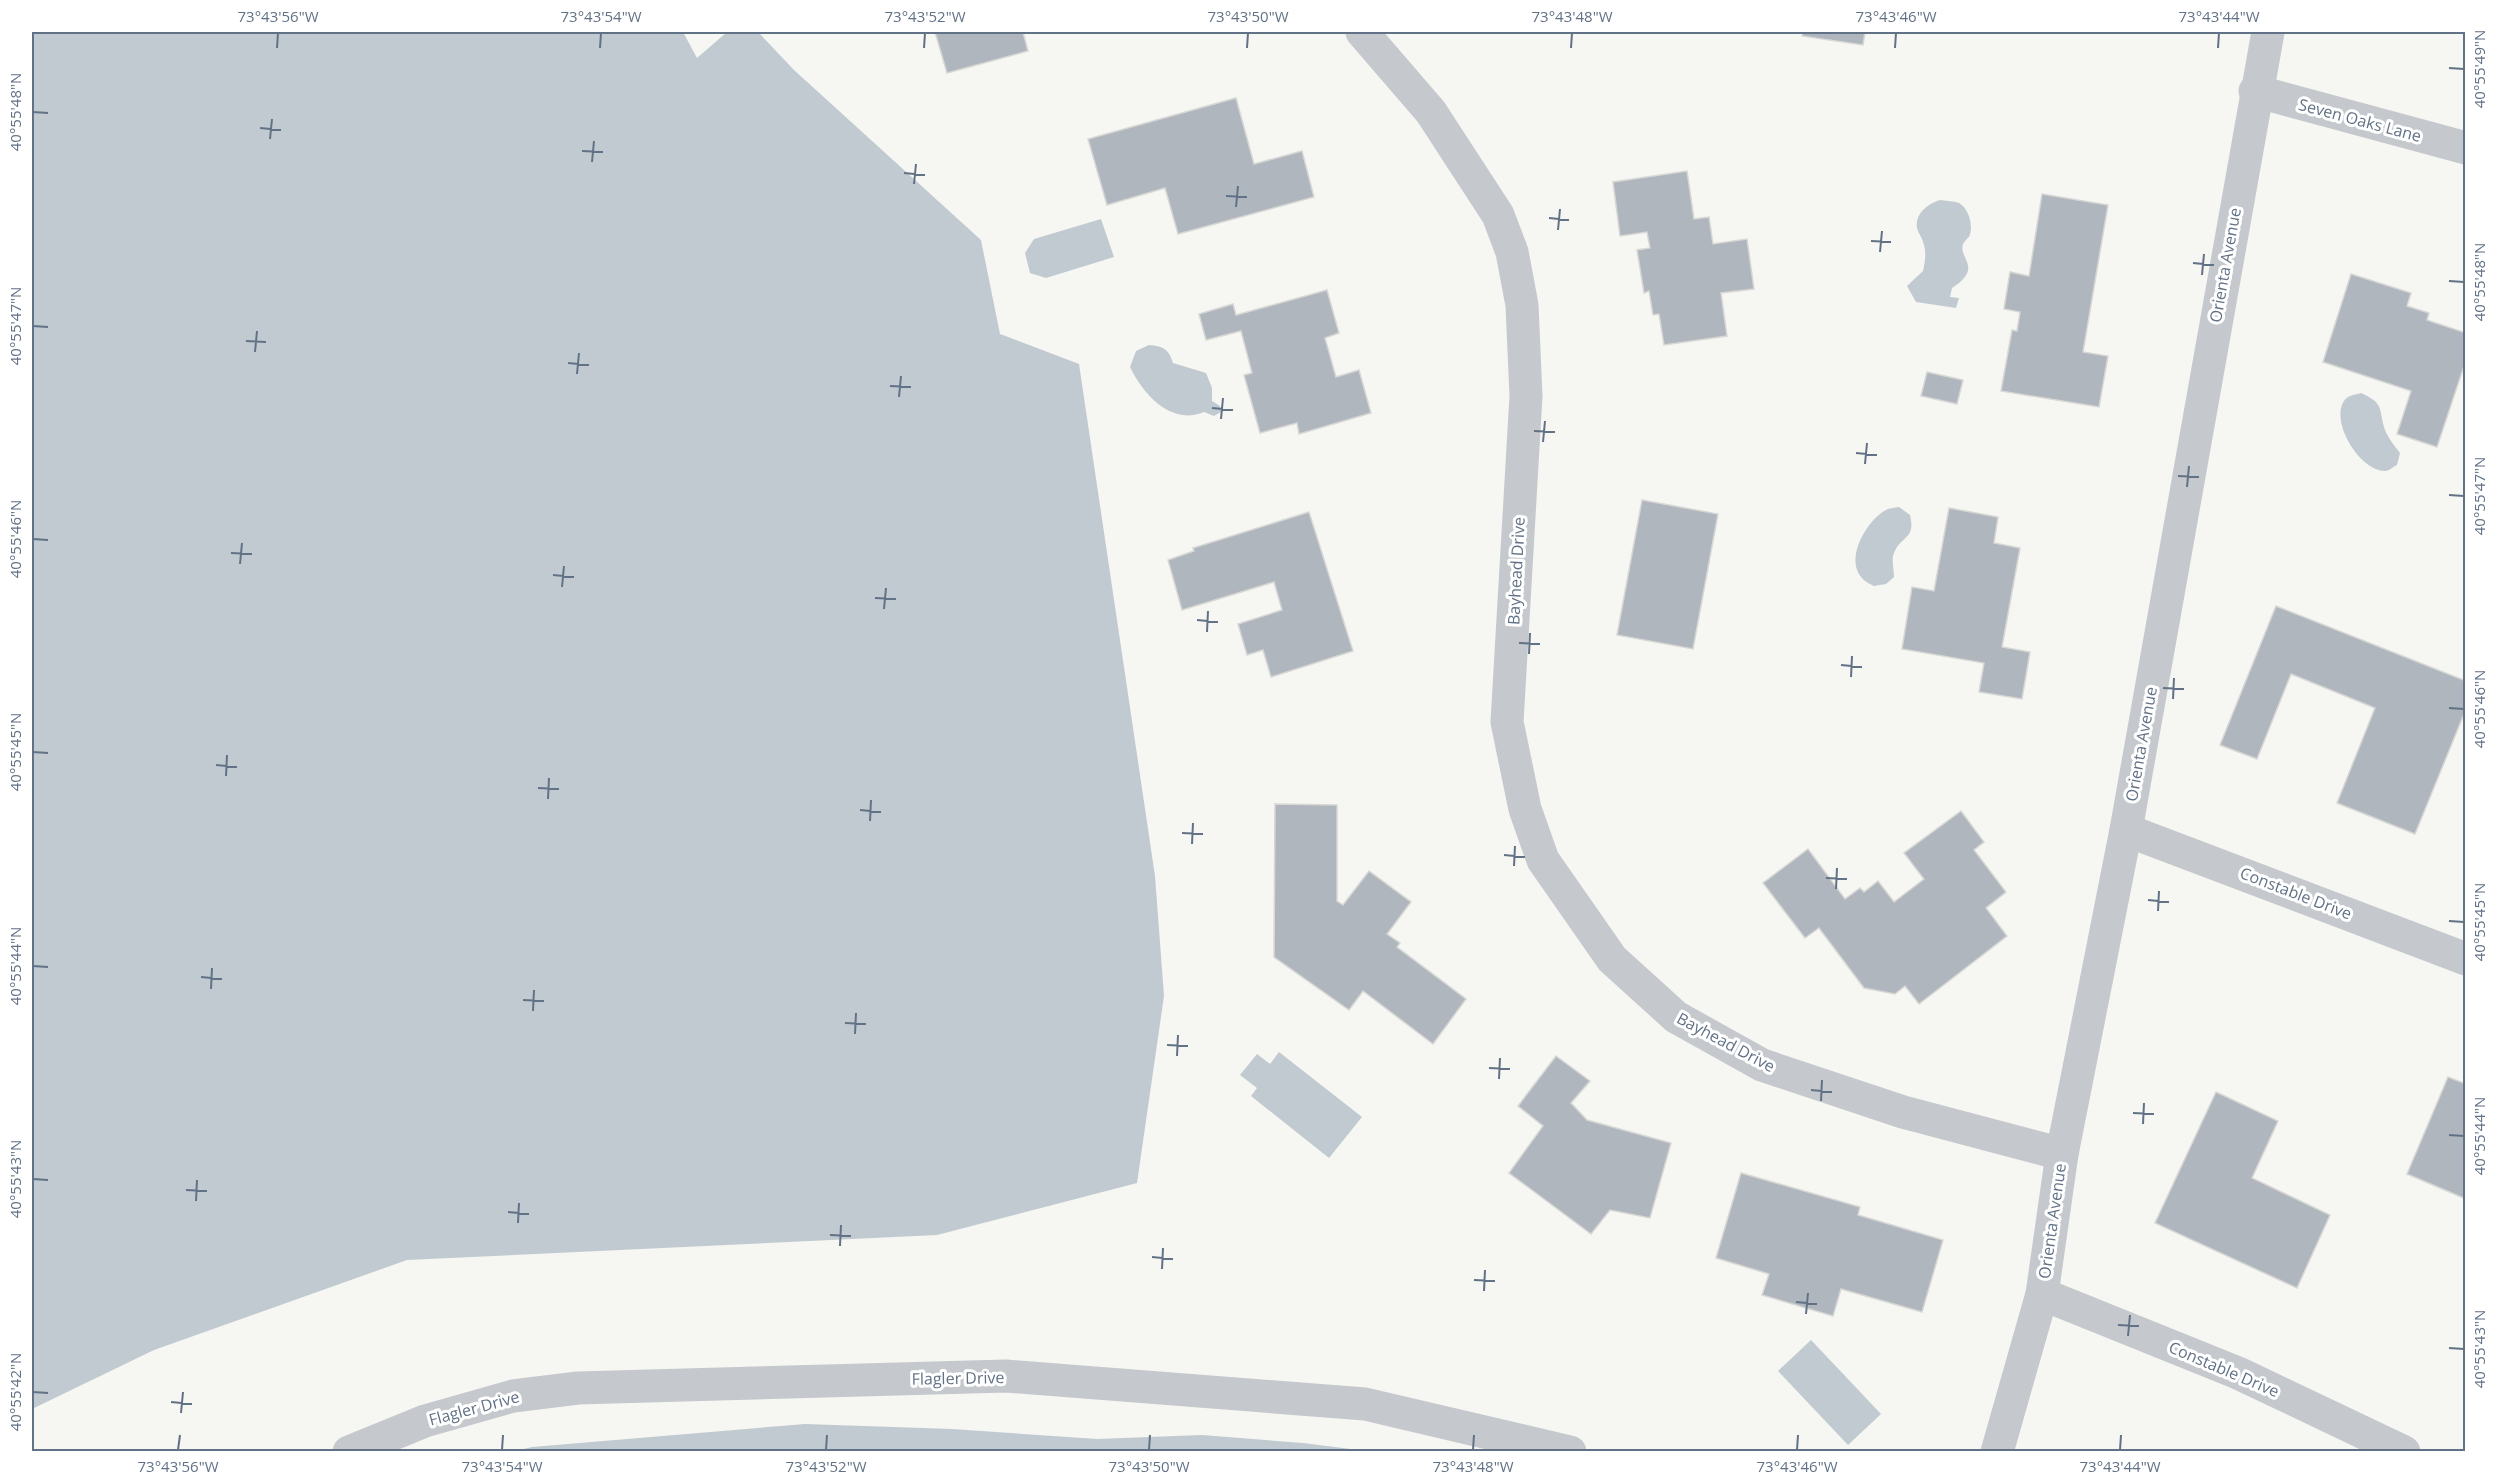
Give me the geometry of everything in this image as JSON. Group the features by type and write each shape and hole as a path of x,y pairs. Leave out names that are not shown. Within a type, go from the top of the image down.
{"street":[{"name":"Bayhead Drive","path":"1362,32 1431,112 1498,215 1512,252 1522,305 1526,396 1508,722 1525,809 1543,860 1612,958 1676,1017 1762,1065 1903,1112 2062,1154"},
{"name":"Orienta Avenue","path":"1997,1452 2042,1294 2062,1154 2126,830 2255,91 2268,32"},
{"name":"Seven Oaks Lane","path":"2255,91 2466,148"},
{"name":"Constable Drive","path":"2126,830 2466,959"},
{"name":"Constable Drive","path":"2042,1294 2238,1373 2404,1452"},
{"name":"Flagler Drive","path":"349,1452 425,1421 513,1396 578,1388 1006,1376 1365,1404 1570,1452"}],"shaded area":[{"path":"32,32 683,32 697,58 727,32 758,32 794,70 981,240 1000,334 1079,364 1155,876 1164,996 1137,1183 937,1235 407,1260 154,1350 32,1409"},
{"path":"1940,200 1959,203 1968,213 1971,223 1969,237 1962,249 1968,264 1967,274 1952,288 1950,297 1959,298 1956,308 1916,302 1907,286 1923,271 1925,249 1917,228 1918,218 1927,207"},
{"path":"1101,219 1114,257 1046,278 1030,273 1025,253 1034,239"},
{"path":"1149,345 1159,346 1165,350 1173,363 1206,373 1212,388 1212,401 1220,406 1221,412 1214,416 1204,412 1180,415 1159,405 1150,397 1130,367 1136,351"},
{"path":"2361,393 2379,406 2385,431 2400,453 2397,465 2385,471 2375,469 2366,463 2357,454 2344,432 2341,410 2344,401 2350,396"},
{"path":"1899,507 1910,515 1911,529 1893,555 1894,577 1886,584 1874,586 1863,579 1857,570 1855,561 1860,541 1865,531 1879,515 1890,508"},
{"path":"1279,1052 1362,1117 1329,1158 1251,1096 1257,1088 1240,1075 1257,1054 1270,1064"},
{"path":"1811,1340 1881,1414 1848,1445 1778,1371"},
{"path":"805,1424 952,1429 1097,1439 1202,1435 1303,1443 1366,1451 515,1451 532,1447"}],"building":[{"path":"935,32 1023,32 1028,51 947,73"},
{"path":"1803,32 1865,32 1863,45 1802,36"},
{"path":"1236,98 1254,164 1302,151 1314,197 1178,234 1165,188 1107,205 1088,139"},
{"path":"1687,171 1694,219 1709,217 1713,244 1747,239 1754,289 1721,293 1727,336 1664,345 1659,314 1653,315 1649,291 1644,293 1637,250 1650,248 1647,232 1620,236 1613,182"},
{"path":"2042,194 2108,205 2083,352 2108,356 2099,407 2001,391 2012,330 2017,331 2020,312 2004,309 2010,272 2029,276"},
{"path":"2351,274 2411,293 2407,306 2429,313 2427,320 2466,333 2466,360 2437,447 2397,434 2411,391 2323,362"},
{"path":"1327,290 1339,333 1325,338 1336,377 1359,370 1371,413 1299,434 1297,423 1260,433 1244,375 1252,373 1241,331 1206,340 1199,314 1233,304 1236,315"},
{"path":"1927,372 1963,380 1957,404 1921,396"},
{"path":"1642,500 1718,514 1693,649 1617,635"},
{"path":"1949,508 1998,517 1994,543 2020,548 2002,647 2030,652 2022,699 1979,692 1984,663 1902,649 1912,587 1934,591"},
{"path":"1309,512 1353,651 1271,677 1263,650 1247,655 1238,624 1282,610 1274,582 1182,610 1168,560 1194,551 1193,548"},
{"path":"2276,606 2466,681 2466,709 2415,834 2337,803 2375,708 2291,674 2257,759 2220,745"},
{"path":"1275,804 1337,805 1337,901 1343,905 1369,871 1411,902 1387,934 1400,943 1397,947 1466,999 1433,1044 1363,991 1349,1010 1274,957"},
{"path":"1961,811 1984,842 1974,850 2006,892 1986,908 2007,936 1919,1004 1905,986 1895,994 1864,988 1819,928 1805,938 1763,883 1808,849 1845,899 1860,888 1864,892 1878,881 1894,902 1924,879 1904,853"},
{"path":"1556,1056 1590,1081 1571,1103 1587,1120 1671,1143 1650,1218 1610,1210 1591,1234 1509,1173 1543,1126 1518,1106"},
{"path":"2448,1077 2466,1084 2466,1199 2407,1174"},
{"path":"2216,1092 2278,1121 2252,1178 2330,1215 2297,1288 2155,1223"},
{"path":"1741,1173 1860,1207 1858,1215 1943,1240 1922,1312 1841,1289 1833,1316 1762,1295 1769,1274 1716,1258"}]}
